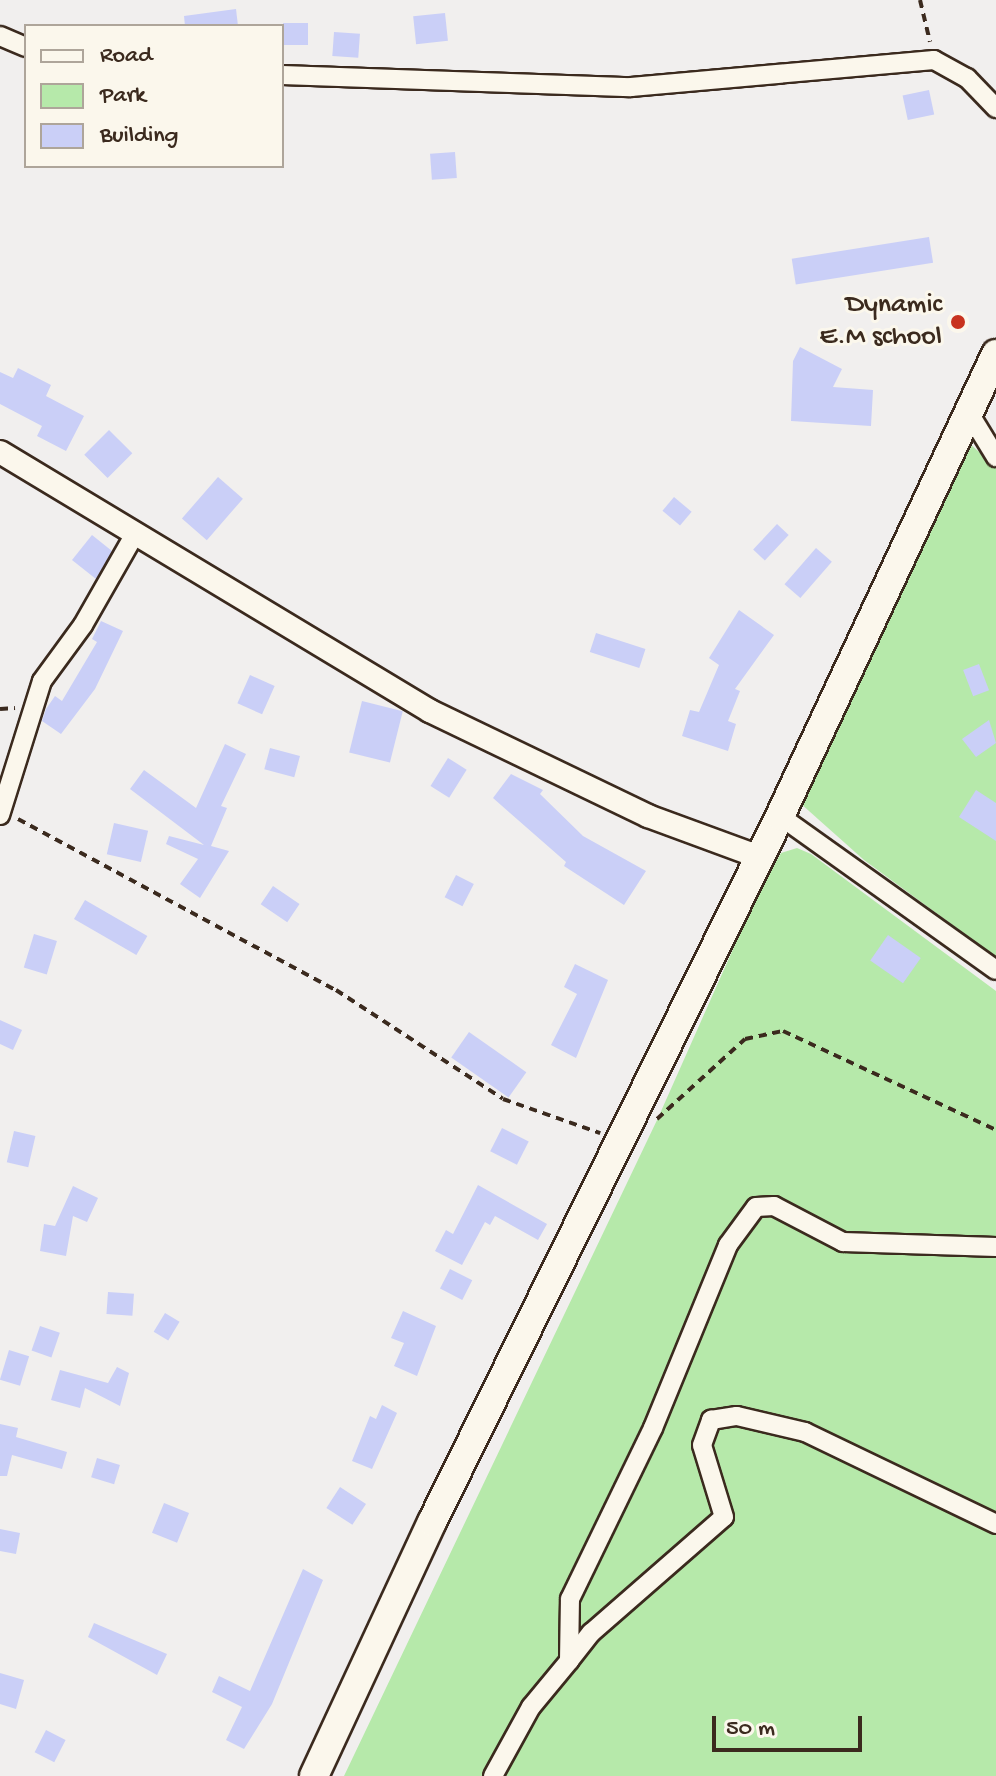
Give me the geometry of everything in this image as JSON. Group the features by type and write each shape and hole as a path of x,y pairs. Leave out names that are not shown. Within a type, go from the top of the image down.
{"main road":[{"path":"314,1776 432,1522 622,1141 757,856 780,816 996,354"}],"street":[{"path":"0,36 24,46"},
{"path":"284,75 631,87 934,60 967,78 996,108"},
{"path":"969,413 996,457"},
{"path":"0,452 430,711 648,816 757,856"},
{"path":"0,814 42,681 83,625 135,534"},
{"path":"780,816 996,970"},
{"path":"569,1661 570,1599 653,1428 728,1245 756,1207 774,1206 843,1242 996,1247"},
{"path":"493,1776 531,1707 591,1633 724,1517 702,1445 711,1420 737,1416 805,1432 996,1524"}],"path":[{"path":"920,0 934,60"},
{"path":"0,814 111,867 336,990 503,1099 622,1141 679,1103 745,1039 783,1031 996,1130"}],"green space":[{"path":"969,443 996,467 996,957 864,860 800,803"},
{"path":"797,848 811,854 996,991 996,1776 344,1776 658,1118 758,893 781,853"}],"building":[{"path":"236,9 238,24 185,24 184,16"},
{"path":"445,13 448,41 416,44 413,16"},
{"path":"283,23 308,23 308,45 284,45"},
{"path":"334,32 360,34 358,58 332,56"},
{"path":"929,90 934,114 908,120 903,96"},
{"path":"455,152 457,178 432,180 430,154"},
{"path":"929,237 933,263 796,284 792,259"},
{"path":"800,347 842,369 833,387 873,390 871,426 791,421 793,361"},
{"path":"18,368 51,385 46,396 84,416 66,451 37,436 42,426 0,404 0,372 13,378"},
{"path":"109,430 132,453 108,478 84,455"},
{"path":"218,477 243,499 207,540 182,519"},
{"path":"674,497 692,512 680,526 662,511"},
{"path":"777,524 789,535 765,561 753,550"},
{"path":"92,535 112,551 96,579 72,560"},
{"path":"816,548 832,562 800,598 785,584"},
{"path":"739,610 774,635 735,689 740,691 728,721 736,724 728,751 682,736 690,710 699,712 719,665 709,658"},
{"path":"101,621 123,631 95,689 61,734 42,721 46,709 55,696 62,701 97,642 92,639"},
{"path":"596,633 645,649 639,668 590,652"},
{"path":"979,664 989,690 973,696 963,670"},
{"path":"250,675 275,686 262,714 237,703"},
{"path":"362,701 403,711 390,763 349,752"},
{"path":"989,720 996,743 976,757 962,739"},
{"path":"225,744 246,754 221,806 227,808 211,846 229,851 200,898 180,884 198,859 166,844 169,836 204,845 130,789 144,770 196,808"},
{"path":"270,748 300,756 294,777 264,769"},
{"path":"448,758 467,770 449,798 431,786"},
{"path":"511,774 543,790 540,794 583,836 646,871 624,905 564,866 566,862 493,798"},
{"path":"976,790 996,803 996,841 959,817"},
{"path":"114,823 148,831 141,862 107,854"},
{"path":"456,875 474,884 462,906 445,897"},
{"path":"273,886 300,904 287,922 261,904"},
{"path":"85,900 147,936 136,955 74,919"},
{"path":"34,934 57,941 47,974 24,967"},
{"path":"888,935 921,958 903,983 870,960"},
{"path":"575,964 608,980 576,1058 551,1045 577,994 564,987"},
{"path":"0,1020 22,1030 13,1050 0,1044"},
{"path":"469,1032 526,1072 509,1098 451,1057"},
{"path":"502,1128 529,1142 517,1165 490,1151"},
{"path":"14,1131 35,1136 28,1167 7,1162"},
{"path":"478,1185 547,1224 538,1240 495,1216 490,1225 485,1222 462,1265 435,1251 446,1230 453,1234"},
{"path":"73,1186 98,1198 87,1222 73,1216 66,1256 40,1251 44,1224 55,1226"},
{"path":"450,1269 472,1280 462,1300 440,1289"},
{"path":"108,1292 134,1294 132,1316 106,1314"},
{"path":"403,1311 436,1326 417,1376 394,1366 404,1343 391,1338"},
{"path":"165,1313 180,1322 168,1341 154,1332"},
{"path":"40,1326 60,1333 51,1357 32,1351"},
{"path":"9,1350 29,1356 20,1386 0,1380"},
{"path":"117,1367 129,1373 120,1406 85,1388 80,1408 51,1400 60,1370 108,1383"},
{"path":"382,1405 397,1413 372,1469 352,1461 370,1416 376,1419"},
{"path":"0,1424 18,1428 16,1437 67,1452 62,1469 12,1455 7,1476 0,1476"},
{"path":"97,1458 120,1465 114,1484 91,1477"},
{"path":"340,1487 366,1504 352,1525 326,1508"},
{"path":"164,1503 189,1513 177,1543 152,1533"},
{"path":"0,1529 20,1533 16,1554 0,1551"},
{"path":"303,1569 323,1580 272,1704 244,1749 226,1740 242,1707 212,1692 219,1676 250,1691"},
{"path":"94,1623 167,1654 157,1675 88,1637"},
{"path":"0,1673 24,1680 16,1709 0,1704"},
{"path":"46,1730 66,1740 54,1762 35,1752"}],"place":[{"name":"Dynamic E.M school","path":"958,322"}]}
